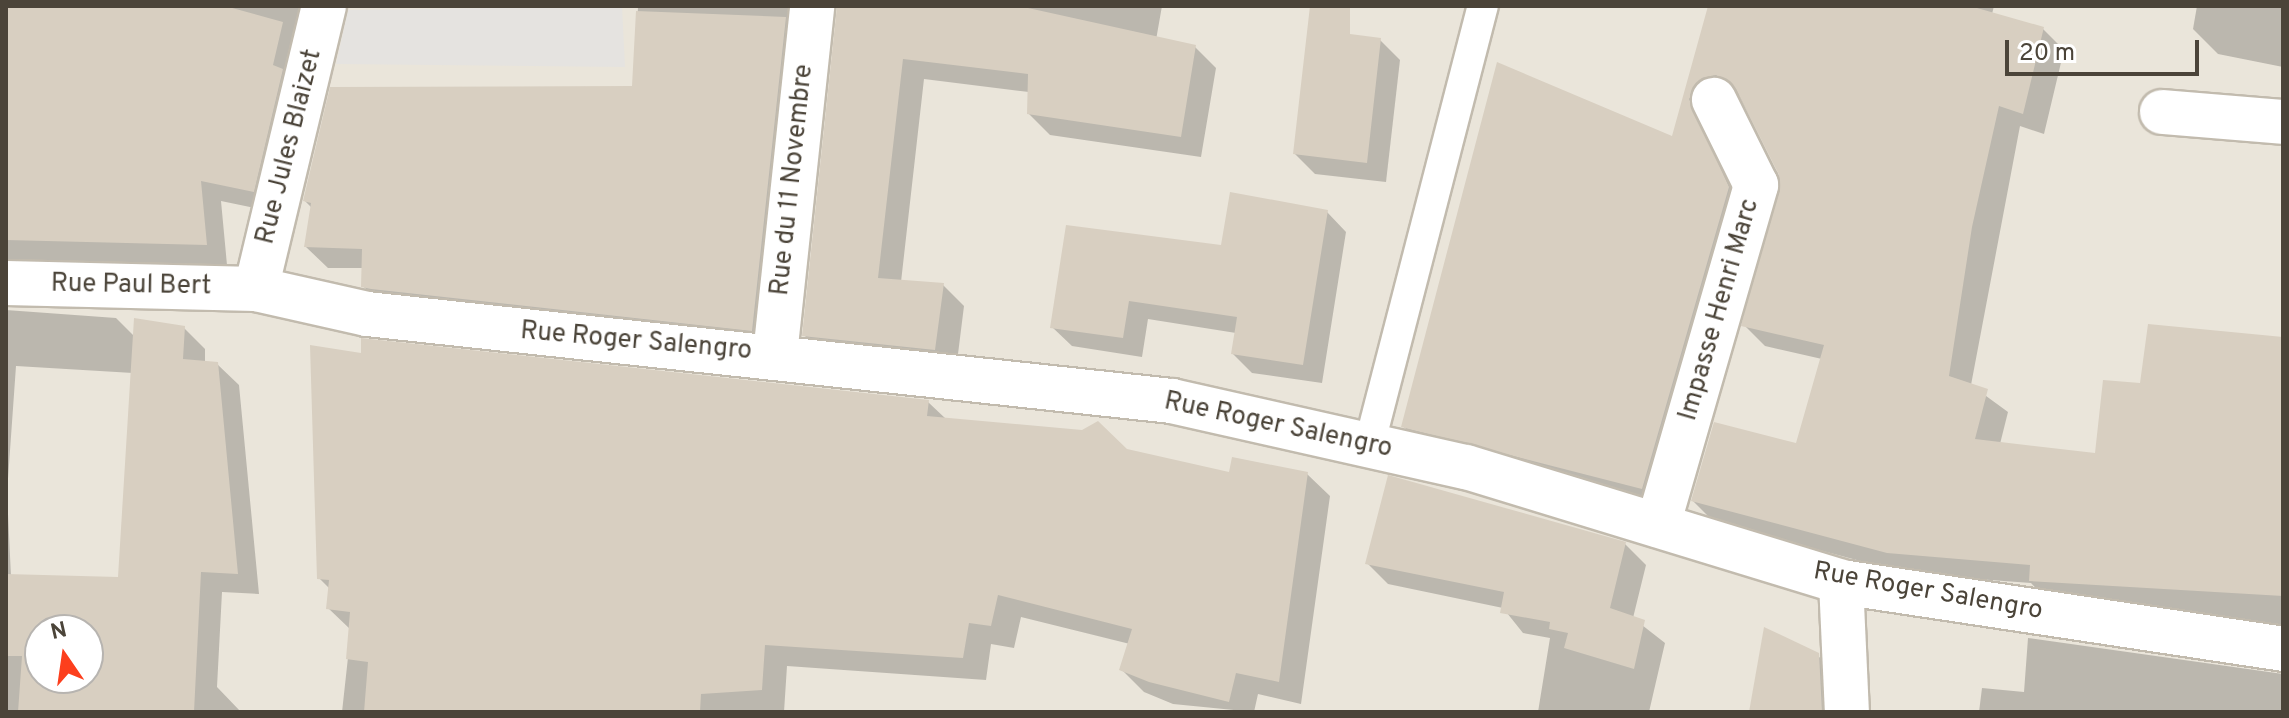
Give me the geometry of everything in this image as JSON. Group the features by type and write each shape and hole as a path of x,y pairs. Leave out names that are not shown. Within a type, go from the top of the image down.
{"street":[{"name":"Rue Jules Blaizet","path":"256,289 324,6"},
{"name":"Rue du 11 Novembre","path":"775,355 812,6"},
{"name":"Impasse Henri Marc","path":"1658,525 1756,185 1714,100"},
{"path":"2162,112 2283,122"},
{"name":"Rue Paul Bert","path":"6,283 256,289"},
{"name":"Rue Roger Salengro","path":"256,289 367,314 775,355 1172,401 1369,446 1658,525 1841,582 2283,649"},
{"path":"1841,582 1847,712"}],"lane":[{"path":"1369,446 1483,6"}],"shaded area":[{"path":"6,6 2283,6 2283,712 6,712"},
{"path":"622,6 625,67 336,64 348,10"}],"building":[{"path":"6,6 225,6 283,22 273,65 283,69 254,192 201,181 207,245 6,240"},
{"path":"837,6 1019,6 1196,45 1181,137 1027,114 1028,74 903,59 878,278 944,283 935,350 802,336"},
{"path":"1310,6 1350,6 1350,34 1381,38 1367,163 1293,154"},
{"path":"1708,6 1970,6 2044,27 2023,114 1999,106 1972,227 1949,376 1988,389 1975,439 2095,453 2103,380 2140,383 2148,324 2283,337 2283,596 2029,581 2030,565 1887,553 1691,501 1714,422 1796,443 1824,345 1741,326 1779,175 1736,89 1716,75 1702,78 1689,99 1729,187 1642,489 1401,427 1497,62 1672,136"},
{"path":"636,11 786,17 752,331 371,289 361,287 362,249 304,247 311,203 303,201 330,87 632,86"},
{"path":"1230,192 1328,210 1303,365 1231,354 1237,317 1129,301 1123,338 1050,328 1066,225 1221,245"},
{"path":"134,318 185,326 183,359 218,362 238,574 201,572 194,712 18,712 22,656 6,656 6,574 118,577"},
{"path":"361,338 929,400 927,416 1082,430 1098,421 1127,449 1229,472 1232,457 1308,472 1279,682 1236,673 1229,702 1149,682 1119,670 1132,629 998,595 991,626 969,623 963,658 765,645 762,690 701,694 700,712 364,712 368,662 346,659 350,612 326,609 329,580 317,579 310,345 361,353"},
{"path":"1388,475 1626,542 1610,608 1645,620 1634,669 1564,648 1568,633 1549,629 1550,622 1500,613 1504,592 1365,564"},
{"path":"1764,627 1819,653 1822,712 1749,712"}]}
